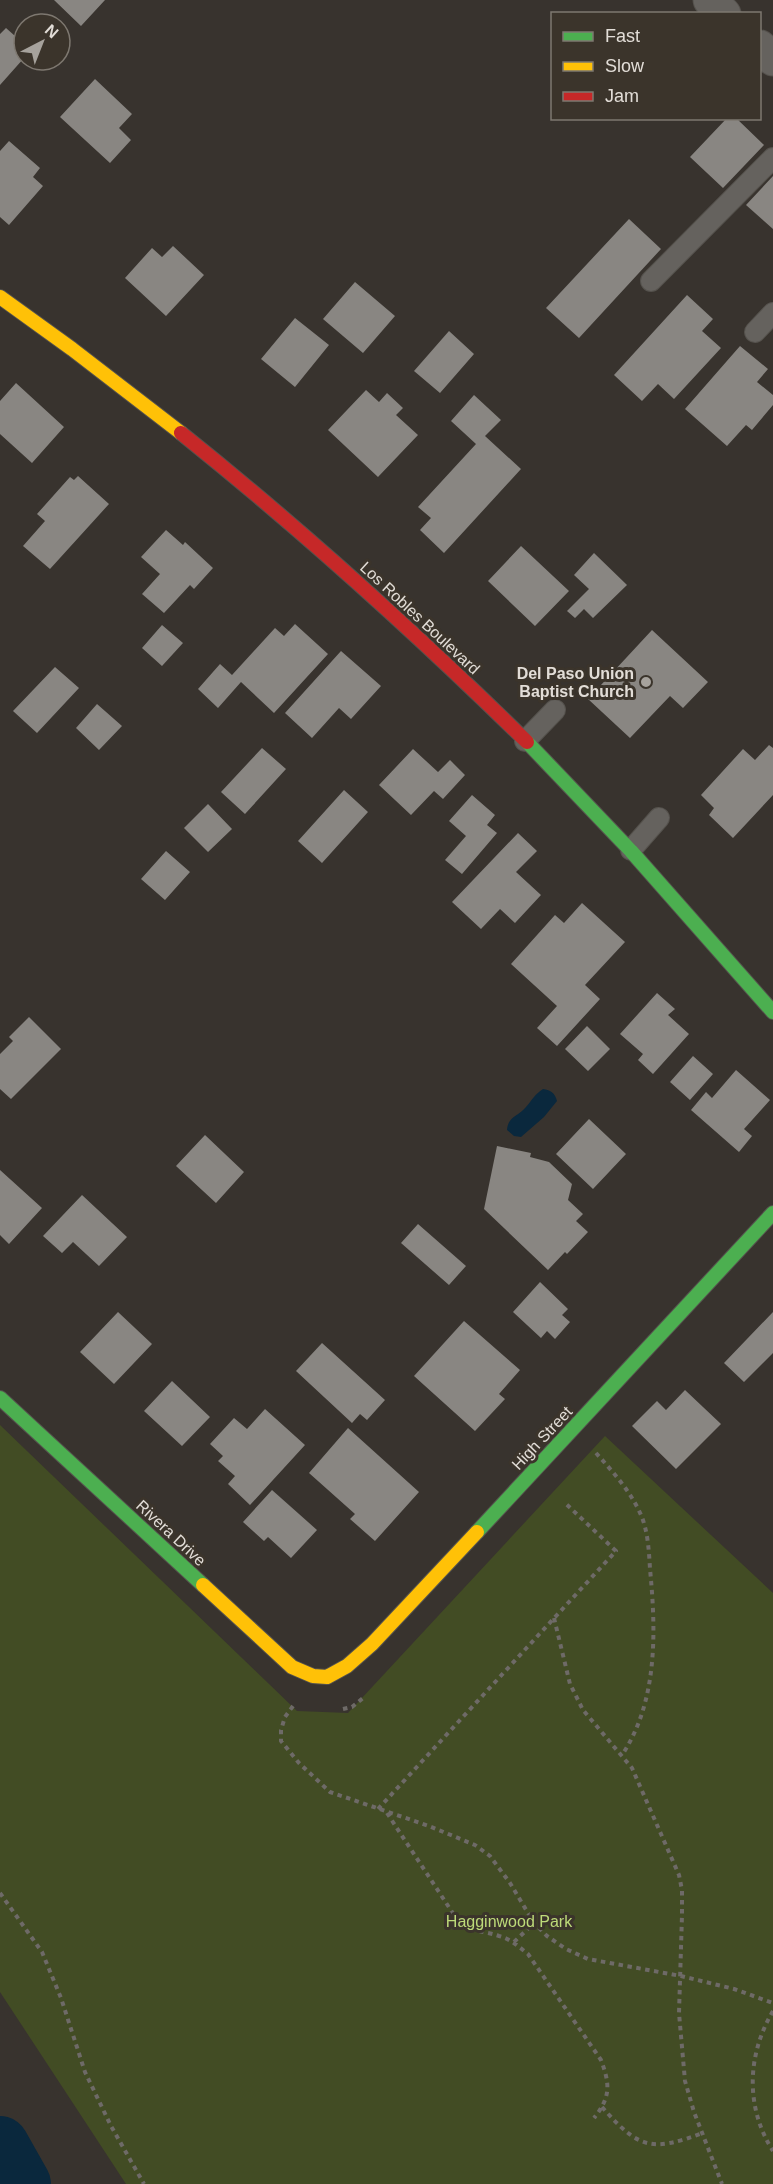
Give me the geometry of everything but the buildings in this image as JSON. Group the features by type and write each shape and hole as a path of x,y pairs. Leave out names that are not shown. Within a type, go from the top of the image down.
{"street":[{"path":"710,0 722,12"},
{"path":"761,49 773,59"},
{"name":"Los Robles Boulevard","path":"0,297 169,423 334,561 440,657 631,850 773,1012"},
{"name":"High Street","path":"328,1678 367,1648 414,1600 773,1214"},
{"name":"Rivera Drive","path":"0,1398 292,1667 310,1676 328,1678"}],"lane":[{"path":"651,281 773,158"},
{"path":"755,332 773,313"},
{"path":"525,741 555,710"},
{"path":"631,850 659,818"}],"path":[{"path":"594,1450 627,1491 642,1518 651,1576 653,1645 650,1674 636,1732 622,1755"},
{"path":"378,1809 616,1551 564,1503"},
{"path":"554,1618 570,1684 583,1710 632,1768 679,1875 682,1890 679,2013 685,2081 694,2112 722,2184"},
{"path":"341,1710 352,1707 366,1695"},
{"path":"302,1710 292,1705 281,1730 281,1741 286,1749 330,1792 456,1835 490,1856 510,1883 534,1923 547,1936 566,1949 588,1959 681,1976 734,1989 773,2003"},
{"path":"386,1813 458,1921 470,1930 501,1936 514,1942 528,1954 601,2060 608,2077 609,2087 602,2107 594,2118"},
{"path":"0,1893 42,1952 61,1998 85,2073 111,2126 144,2184"},
{"path":"514,1942 534,1923"},
{"path":"773,2011 759,2042 753,2073 756,2112 773,2151"},
{"path":"602,2107 631,2137 643,2143 670,2144 703,2133"}],"green space":[{"name":"Hagginwood Park","path":"0,1425 297,1711 348,1713 605,1436 773,1593 773,2184 126,2184 0,1992"}],"water":[{"path":"543,1089 552,1092 557,1101 544,1117 521,1137 514,1136 507,1130 509,1122"}],"waterway":[{"path":"0,2145 22,2184"}],"traffic: fast":[{"path":"527,742 631,851 773,1012"},
{"path":"477,1532 773,1213"},
{"path":"0,1398 203,1585"}],"traffic: slow":[{"path":"0,297 181,433"},
{"path":"203,1585 292,1667 313,1676 327,1677 347,1666 372,1644 477,1532"}],"traffic: jam":[{"path":"181,433 358,583 527,742"}],"place":[{"name":"Del Paso Union Baptist Church","path":"646,682"}]}
